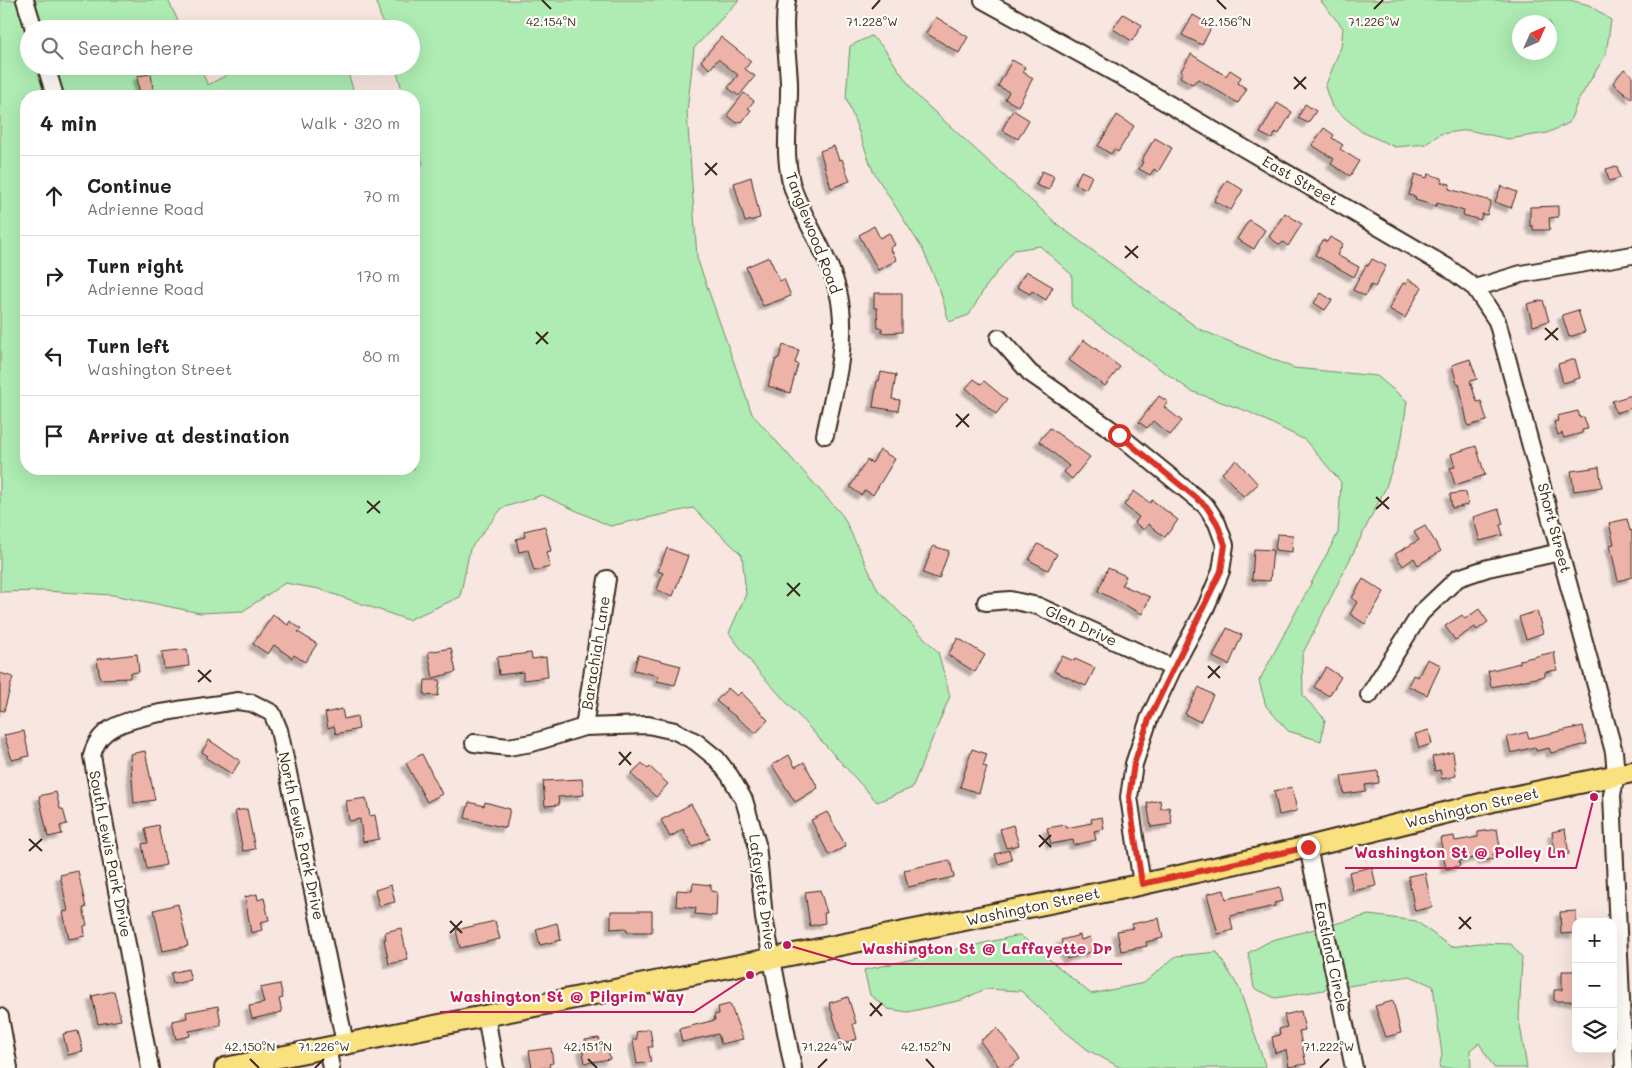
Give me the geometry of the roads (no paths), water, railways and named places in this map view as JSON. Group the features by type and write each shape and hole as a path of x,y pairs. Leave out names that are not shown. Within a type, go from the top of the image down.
{"main road":[{"name":"Washington Street","path":"226,1068 1142,884 1308,847 1494,801 1624,773"}],"street":[{"path":"25,0 31,20"},
{"name":"Tanglewood Road","path":"787,0 784,16 789,82 786,142 787,164 794,192 827,262 841,306 842,355 824,435"},
{"name":"East Street","path":"983,0 1124,78 1439,262 1475,288"},
{"path":"49,75 54,90"},
{"path":"1475,288 1522,274 1632,255"},
{"name":"Short Street","path":"1475,288 1497,321 1614,752 1624,773 1612,795 1624,1068"},
{"path":"999,338 1030,373 1119,435 1206,506 1217,523 1225,545 1221,571 1206,607 1173,668 1146,728 1134,764 1129,797 1142,884"},
{"path":"1369,695 1421,613 1458,578 1488,568 1560,552"},
{"name":"Barachiah Lane","path":"584,728 607,579"},
{"name":"Glen Drive","path":"986,602 1010,600 1038,606 1173,668"},
{"name":"North Lewis Park Drive","path":"191,709 237,701 252,704 272,714 279,730 336,1045"},
{"name":"South Lewis Park Drive","path":"150,1068 92,756 95,745 106,732 123,722 191,709"},
{"name":"Lafayette Drive","path":"474,743 508,747 532,743 584,728 648,725 675,731 696,742 721,765 744,800 752,825 760,860 764,918 793,1068"},
{"name":"Eastland Circle","path":"1308,847 1354,1068"},
{"path":"486,1015 495,1068"},
{"path":"0,1017 9,1068"},
{"path":"331,1068 336,1045"}],"place":[{"name":"Washington St @ Polley Ln","path":"1594,797"},
{"name":"Washington St @ Laffayette Dr","path":"787,945"},
{"name":"Washington St @ Pilgrim Way","path":"750,975"}]}
